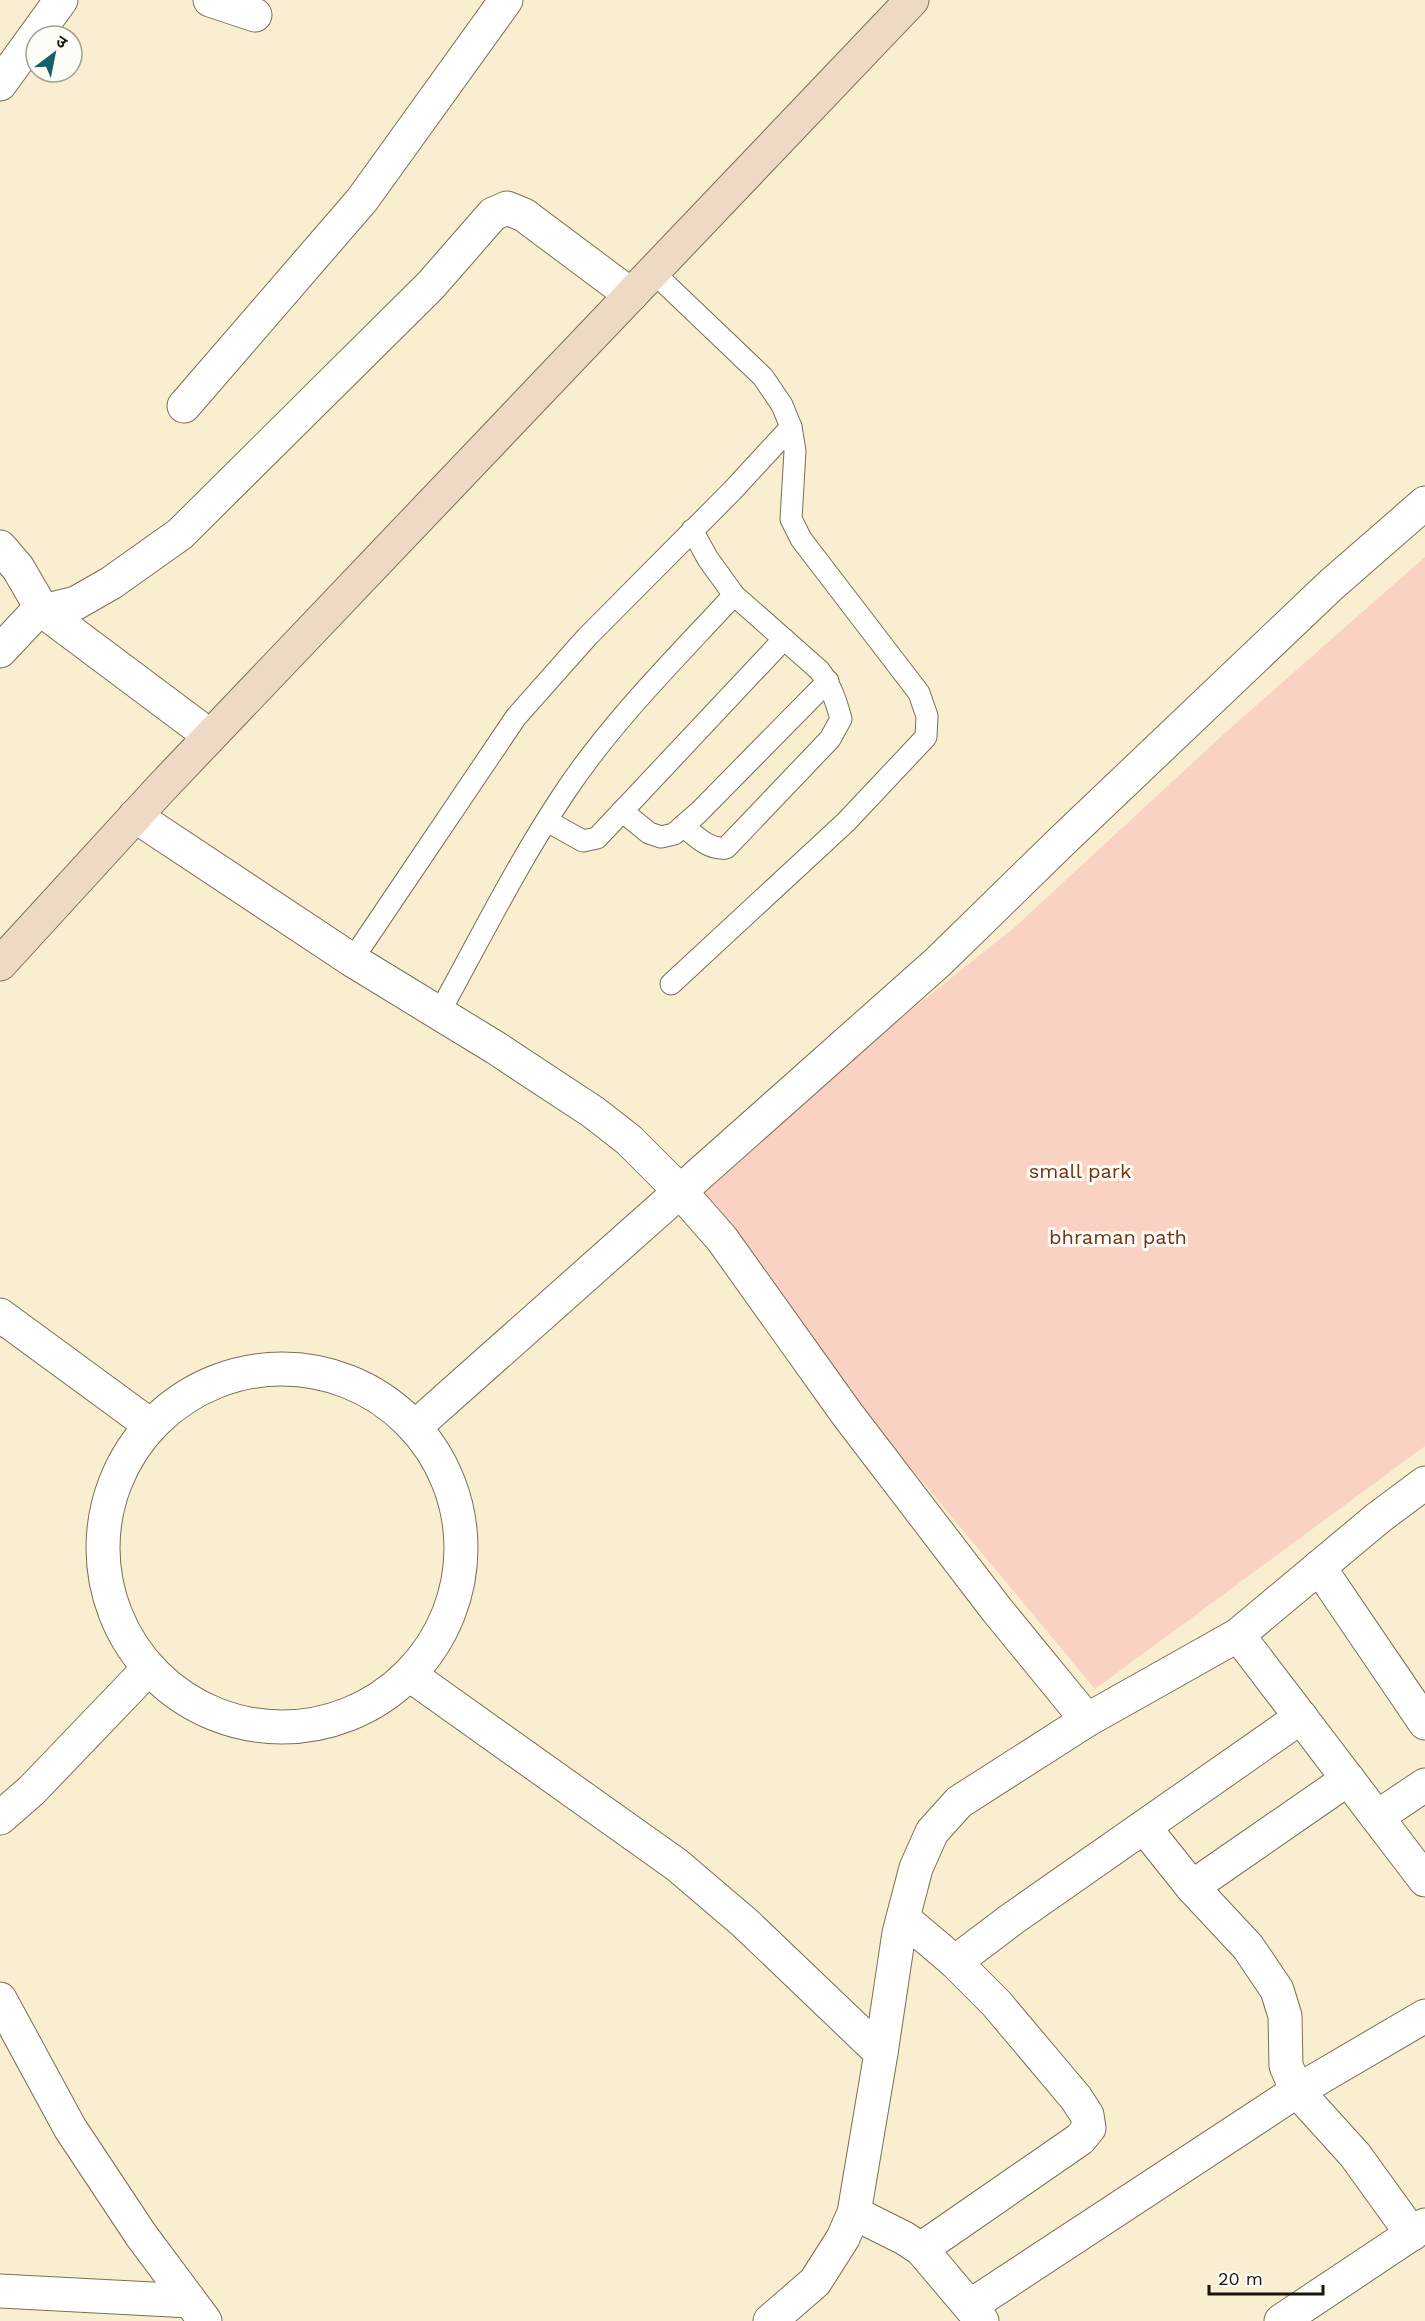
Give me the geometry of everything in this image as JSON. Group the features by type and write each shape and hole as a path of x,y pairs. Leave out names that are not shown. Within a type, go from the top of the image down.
{"street":[{"path":"0,84 61,0"},
{"path":"210,0 255,15"},
{"path":"184,406 362,200 506,0"},
{"path":"0,964 210,736 912,0"},
{"path":"0,651 31,618 43,611 76,603 102,588 180,534 431,285 493,214 507,208 524,215 642,284"},
{"path":"415,1427 938,962 1314,602 1425,503"},
{"path":"0,547 18,568 43,611 210,736"},
{"path":"135,816 352,960 496,1048 592,1112 629,1140 679,1190 722,1239 847,1414 997,1610 1087,1720"},
{"path":"0,1315 150,1425"},
{"path":"282,1368 332,1376 377,1396 415,1427 438,1459 454,1495 462,1532 461,1572 451,1609 435,1644 410,1675 363,1709 308,1726 249,1724 194,1704 149,1668 124,1631 108,1590 102,1546 108,1502 124,1461 150,1425 188,1395 233,1375 282,1368"},
{"path":"770,2321 815,2282 843,2238 854,2212 899,1933 916,1868 932,1832 959,1802 1087,1720 1238,1635 1378,1518 1425,1483"},
{"path":"1319,1567 1425,1723"},
{"path":"1238,1635 1425,1880"},
{"path":"0,1818 32,1790 149,1668"},
{"path":"410,1675 677,1865 745,1923 881,2053"},
{"path":"954,1962 1301,1717"},
{"path":"1192,1887 1348,1779"},
{"path":"1377,1817 1425,1785"},
{"path":"1144,1827 1192,1887 1248,1947 1277,1990 1285,2016 1286,2066 1297,2091 1355,2154 1418,2229 1281,2321"},
{"path":"903,1918 954,1962 996,2003 1076,2098 1087,2115 1089,2128 1080,2139 921,2249"},
{"path":"0,1999 70,2128 141,2235 198,2311"},
{"path":"854,2212 921,2249 976,2313 1297,2091 1425,2016"},
{"path":"0,2291 93,2308 198,2311"}],"lane":[{"path":"642,284 763,377 782,405 791,427 795,451 791,519 801,539 919,693 927,716 926,737 846,822 671,984"},
{"path":"352,960 516,717 587,637 732,491 791,427"},
{"path":"683,826 716,849 726,848 830,739 841,720 828,681 819,670 734,595 708,559 692,530"},
{"path":"439,1013 566,790 630,708 734,595"},
{"path":"547,821 569,835 584,841 597,838 784,639"},
{"path":"622,811 649,832 662,837 674,834 699,812 828,681"}],"green space":[{"name":"bhraman path","path":"1425,557 1425,1446 1095,1689 682,1193 1015,927 1226,732"}],"park label":[{"name":"small park","path":"1080,1171"}]}
